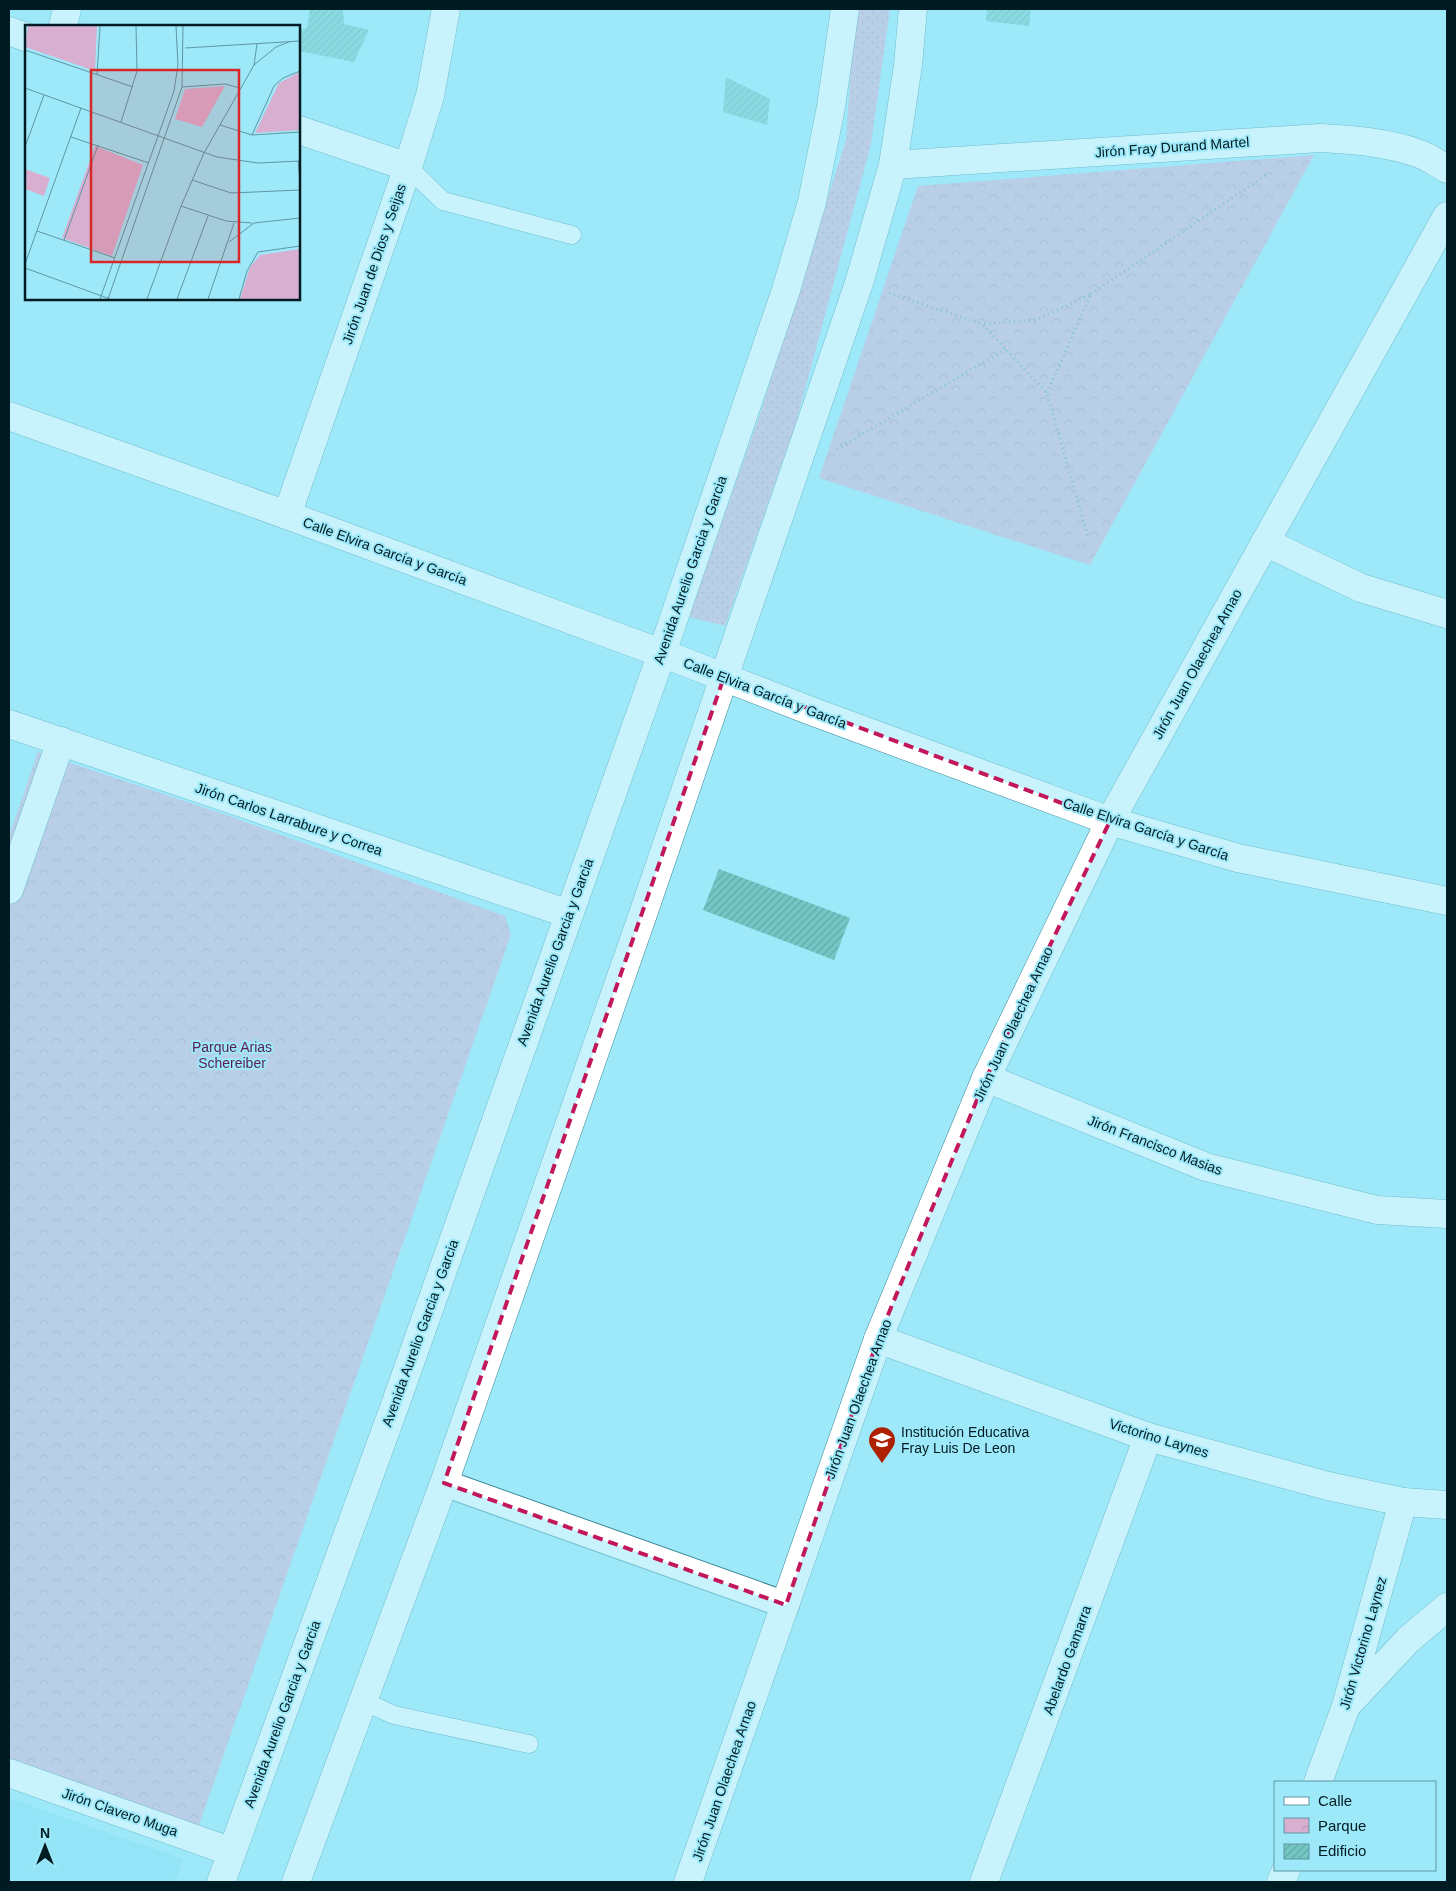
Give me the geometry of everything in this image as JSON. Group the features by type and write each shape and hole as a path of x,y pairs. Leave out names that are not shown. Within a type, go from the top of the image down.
{"street":[{"path":"63,25 67,9"},
{"name":"Jirón Juan de Dios y Seijas","path":"287,515 408,167 430,96 446,9"},
{"name":"Avenida Aurelio Garcia y Garcia","path":"220,1882 385,1433 662,653 786,290 812,202 831,107 845,9"},
{"path":"296,1882 444,1483 640,923 860,284 892,165 908,65 913,9"},
{"path":"9,31 25,37"},
{"path":"300,130 408,167"},
{"name":"Jirón Fray Durand Martel","path":"892,165 1320,138 1389,145 1420,154 1447,169"},
{"name":"Jirón Juan Olaechea Arnao","path":"688,1882 878,1339 986,1078 1110,820 1447,216"},
{"name":"Calle Elvira García y García","path":"9,416 287,515 662,653 820,715 1110,820 1238,858 1447,901"},
{"path":"1265,542 1361,588 1447,614"},
{"name":"Jirón Carlos Larrabure y Correa","path":"9,724 569,914"},
{"path":"9,890 61,741"},
{"name":"Jirón Francisco Masias","path":"986,1078 1206,1167 1378,1210 1447,1214"},
{"name":"Victorino Laynes","path":"878,1339 1148,1437 1328,1486 1403,1502 1447,1505"},
{"name":"Abelardo Gamarra","path":"984,1882 1148,1437"},
{"path":"444,1483 786,1604"},
{"name":"Jirón Victorino Laynez","path":"1318,1781 1346,1706 1403,1502"},
{"path":"1346,1706 1408,1640 1447,1607"},
{"name":"Jirón Clavero Muga","path":"9,1773 232,1852"}],"lane":[{"path":"408,167 443,201 572,235"},
{"path":"363,1701 394,1715 528,1744"}],"path":[{"path":"860,284 982,324 1036,320 1091,294 1271,172"},
{"path":"1047,392 1091,294"},
{"path":"982,324 1047,392 1088,537"},
{"path":"795,474 1006,349"}],"highlighted area":[{"path":"724,677 1110,821 986,1078 878,1339 786,1605 444,1483"}],"shaded area":[{"path":"9,1798 183,1859 175,1882 9,1882"}],"green space":[{"path":"855,9 890,9 871,144 796,423 725,626 689,617 761,411 846,140"},
{"path":"1314,155 1090,565 819,478 918,186"},
{"name":"Parque Arias Schereiber","path":"38,752 232,817 505,916 511,935 198,1828 9,1763 9,836"}],"building":[{"path":"310,9 343,9 344,24 369,30 354,62 300,51 300,30 307,28"},
{"path":"987,9 1031,9 1029,26 986,21"},
{"path":"726,77 770,99 767,125 723,112"},
{"path":"719,869 850,918 834,960 703,910"}],"place":[{"name":"Institución Educativa Fray Luis De Leon","path":"882,1464"}]}
